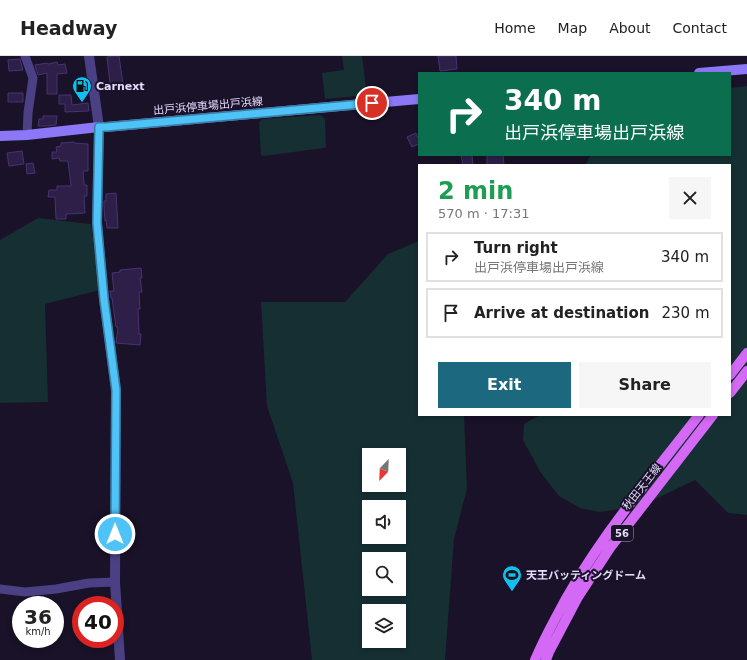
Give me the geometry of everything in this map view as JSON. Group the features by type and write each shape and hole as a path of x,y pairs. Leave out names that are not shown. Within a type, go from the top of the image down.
{"main road":[{"path":"711,72 747,69"},
{"name":"出戸浜停車場出戸浜線","path":"0,136 27,136 99,127 418,99"},
{"path":"731,374 747,353"},
{"path":"731,392 747,371"},
{"name":"秋田天王線","path":"535,660 539,649 568,593 601,543 698,416"},
{"name":"秋田天王線","path":"546,660 578,597 610,548 712,416"}],"street":[{"path":"25,56 33,78 28,113 27,136"},
{"path":"89,56 99,127 97,223 104,299 116,390 115,582 120,660"},
{"path":"0,589 25,592 56,589 90,583 115,582"}],"green space":[{"path":"342,56 362,56 367,95 325,99 322,73 344,70"},
{"path":"747,86 747,515 728,513 695,480 641,506 600,512 580,508 559,496 541,473 523,440 524,424 538,416 731,416 731,164 586,164 590,156 731,156 731,88"},
{"path":"321,115 325,119 326,147 263,156 261,155 259,122 262,119"},
{"path":"38,218 91,224 100,290 45,304 48,402 0,403 0,240"},
{"path":"418,241 418,416 464,416 467,489 454,539 445,660 312,660 293,483 267,406 261,302 345,302 388,254"}],"building":[{"path":"119,56 123,84 115,85 115,83 110,83 107,57"},
{"path":"438,56 456,56 457,69 440,71"},
{"path":"20,59 23,70 9,71 8,60"},
{"path":"57,62 58,65 65,64 67,73 57,74 57,94 47,94 47,73 38,75 35,65"},
{"path":"8,93 23,93 23,102 8,102"},
{"path":"59,95 71,95 72,105 88,103 89,111 65,112 65,104 59,104"},
{"path":"43,116 57,116 56,125 38,126 39,119 43,119"},
{"path":"416,133 418,144 412,147 407,137"},
{"path":"74,142 88,144 88,171 83,171 84,185 87,185 87,196 84,196 85,213 66,214 66,219 56,219 55,197 48,197 49,190 57,190 57,186 71,186 68,161 60,161 59,158 52,159 52,152 57,152 56,147 61,146 61,143"},
{"path":"22,151 24,164 9,166 7,153"},
{"path":"461,156 472,156 473,164 463,164"},
{"path":"487,156 503,156 504,164 487,164"},
{"path":"33,163 35,173 27,174 26,164"},
{"path":"116,193 118,228 107,228 106,220 105,221 104,201 106,201 106,194"},
{"path":"141,268 142,278 140,278 142,292 139,292 140,309 138,309 139,334 141,334 140,345 116,343 118,327 116,327 110,291 114,291 112,273 120,272 120,270"}],"place":[{"name":"Carnext","path":"82,103"},
{"name":"天王バッティングドーム","path":"512,592"}],"route":[{"path":"115,534 116,390 104,299 97,223 99,127 372,103"}]}
